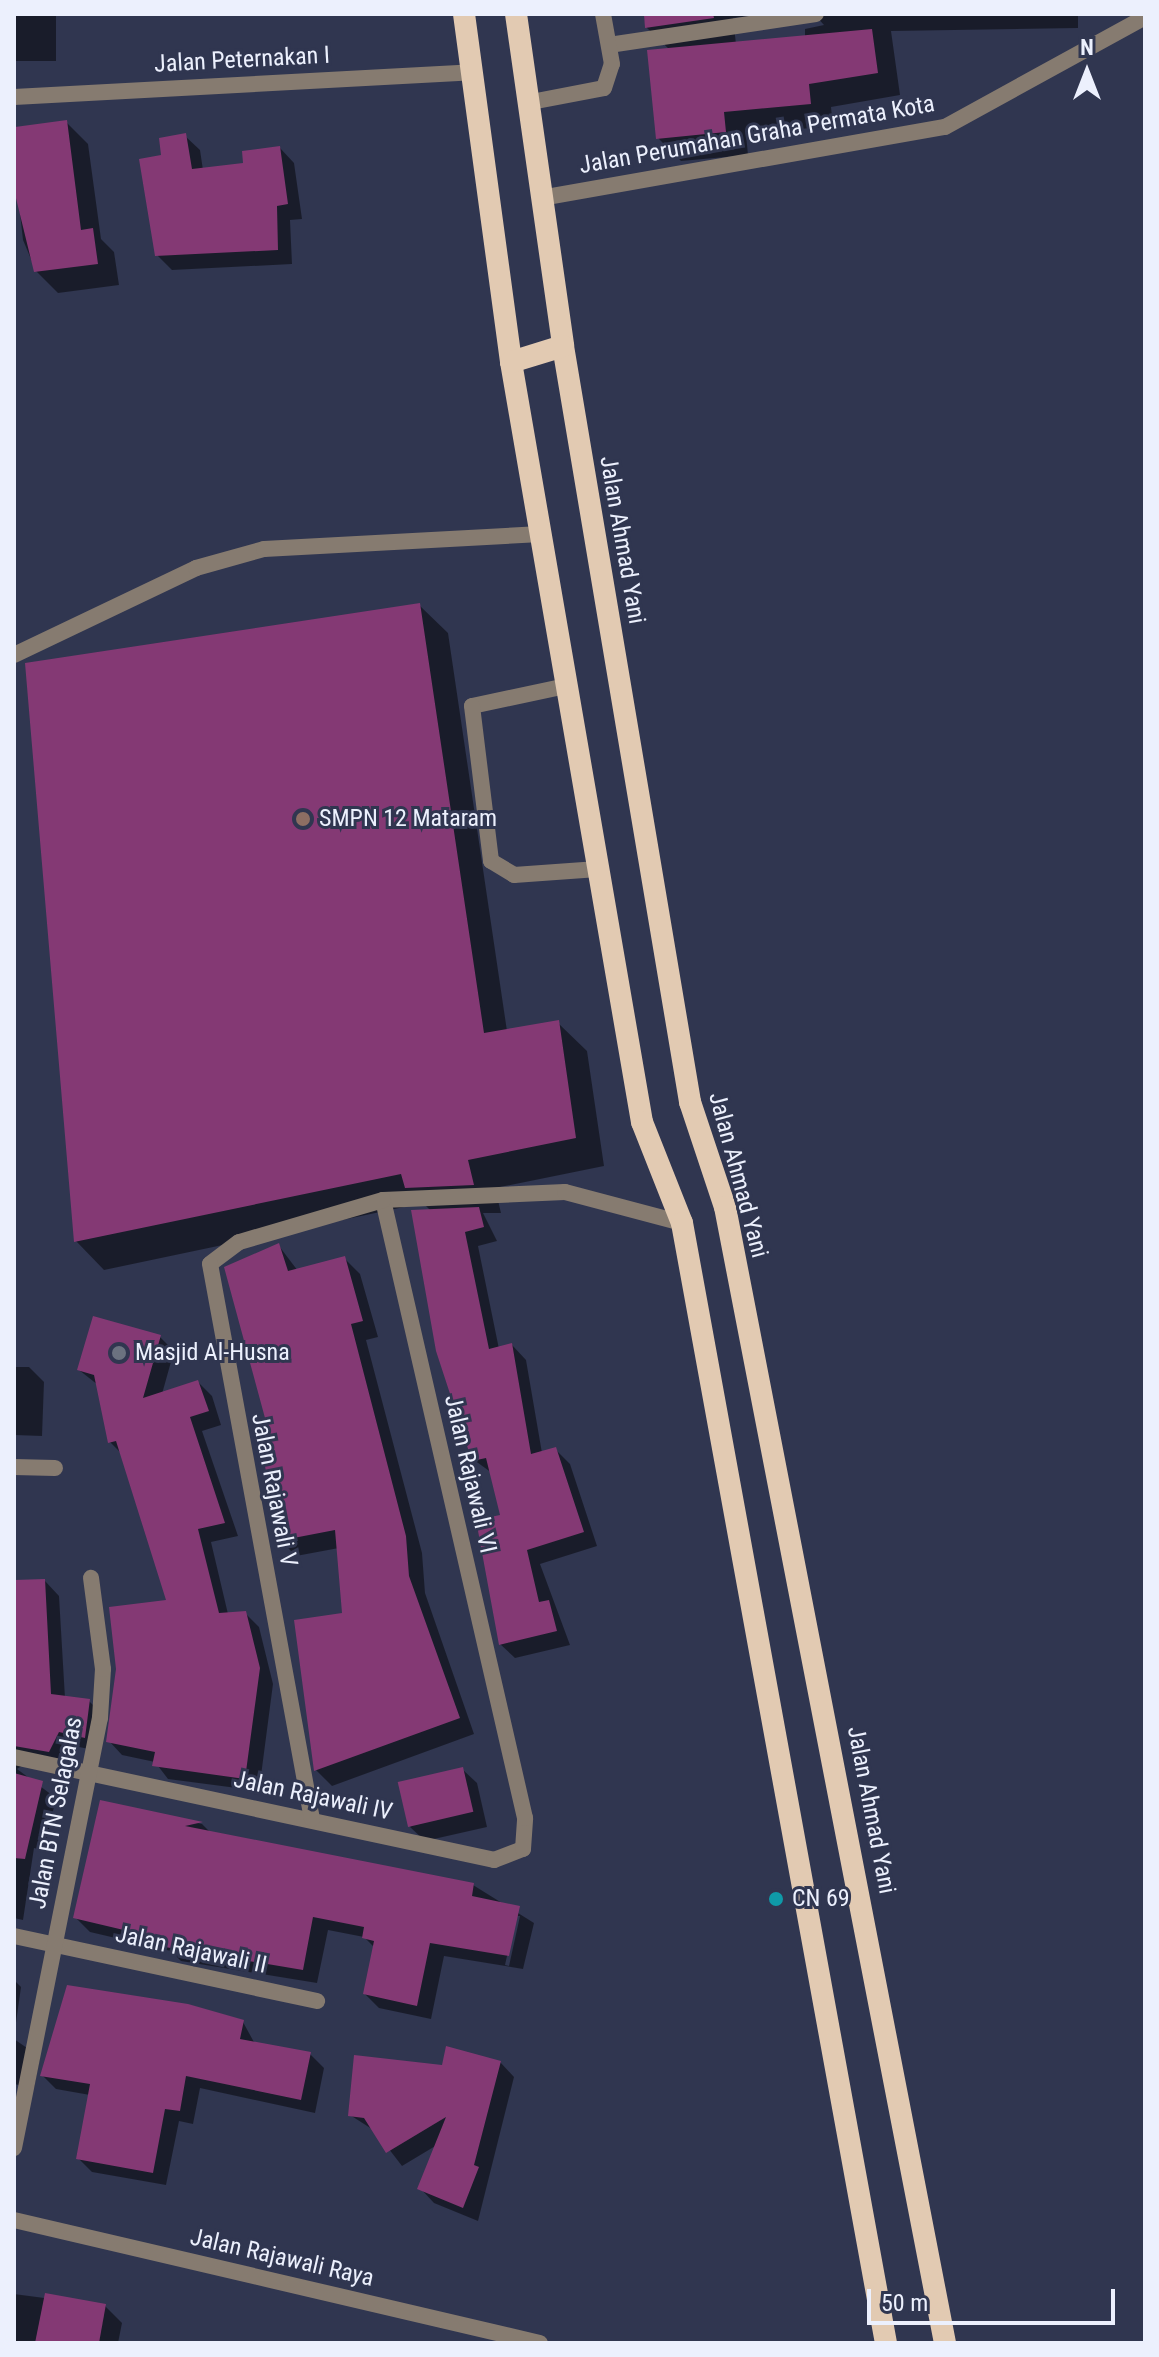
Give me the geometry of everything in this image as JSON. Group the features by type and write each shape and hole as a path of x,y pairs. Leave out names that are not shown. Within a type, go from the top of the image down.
{"highway":[{"path":"464,14 511,362 642,1122 680,1213 886,2343"},
{"name":"Jalan Ahmad Yani","path":"516,14 526,103 563,346 690,1102 725,1207 945,2343"},
{"path":"511,362 563,346"}],"street":[{"path":"526,103 604,88 611,76 603,14"},
{"path":"609,45 816,14"},
{"name":"Jalan Perumahan Graha Permata Kota","path":"541,198 945,127 1145,17"},
{"name":"Jalan Peternakan I","path":"14,97 472,72"},
{"path":"14,655 196,568 264,549 541,534"},
{"path":"566,686 472,706 491,861 514,875 598,869"},
{"path":"383,1200 565,1192 680,1213"},
{"name":"Jalan Rajawali V","path":"312,1819 209,1275 223,1250 294,1224 383,1200"},
{"name":"Jalan Rajawali VI","path":"383,1200 525,1818 523,1849"},
{"path":"14,1467 55,1468"},
{"name":"Jalan BTN Selagalas","path":"14,2148 91,1775 103,1669 91,1578"},
{"name":"Jalan Rajawali IV","path":"14,1757 494,1860 523,1849"},
{"name":"Jalan Rajawali II","path":"14,1936 317,2001"},
{"name":"Jalan Rajawali Raya","path":"14,2220 540,2343"}],"building":[{"path":"644,14 713,14 714,18 645,28"},
{"path":"872,29 878,73 809,84 811,104 724,112 726,132 656,139 647,50"},
{"path":"67,120 81,230 93,228 98,264 34,272 14,190 15,127"},
{"path":"186,133 192,169 243,163 242,151 280,146 288,204 277,206 278,250 155,256 139,159 161,155 159,138"},
{"name":"SMPN 12 Mataram","path":"420,603 484,1033 559,1020 576,1138 468,1160 474,1185 405,1188 401,1174 74,1242 25,663"},
{"path":"479,1207 484,1227 465,1232 489,1349 512,1343 531,1454 556,1447 584,1532 527,1550 539,1602 549,1600 557,1631 499,1645 476,1520 500,1515 486,1458 472,1461 436,1351 411,1210"},
{"path":"279,1243 288,1271 345,1256 363,1321 351,1324 406,1536 409,1576 460,1718 314,1771 294,1620 342,1613 335,1530 278,1541 257,1420 265,1418 224,1267"},
{"path":"93,1316 161,1335 143,1398 198,1380 209,1411 190,1417 225,1523 198,1529 219,1613 246,1611 260,1668 245,1779 152,1766 155,1752 106,1742 116,1669 109,1607 166,1600 116,1441 108,1443 94,1375 77,1370"},
{"path":"45,1579 51,1694 90,1699 85,1738 59,1732 49,1752 14,1746 14,1580"},
{"path":"463,1767 473,1812 408,1827 398,1782"},
{"path":"14,1773 43,1781 25,1859 14,1858"},
{"path":"100,1800 203,1822 185,1826 474,1883 472,1896 520,1906 509,1956 430,1943 417,2006 363,1994 374,1941 362,1938 364,1927 313,1917 303,1970 165,1947 166,1940 73,1918"},
{"path":"67,1985 188,2004 244,2020 240,2039 311,2052 301,2100 186,2076 180,2111 165,2109 153,2173 76,2159 90,2084 40,2076"},
{"path":"446,2046 501,2061 474,2165 479,2167 463,2208 417,2189 446,2117 386,2153 364,2118 348,2116 354,2055 442,2065"},
{"path":"45,2293 106,2304 99,2343 35,2343"}],"place":[{"name":"SMPN 12 Mataram","path":"303,819"},
{"name":"Masjid Al-Husna","path":"119,1353"},
{"name":"CN 69","path":"776,1899"}]}
